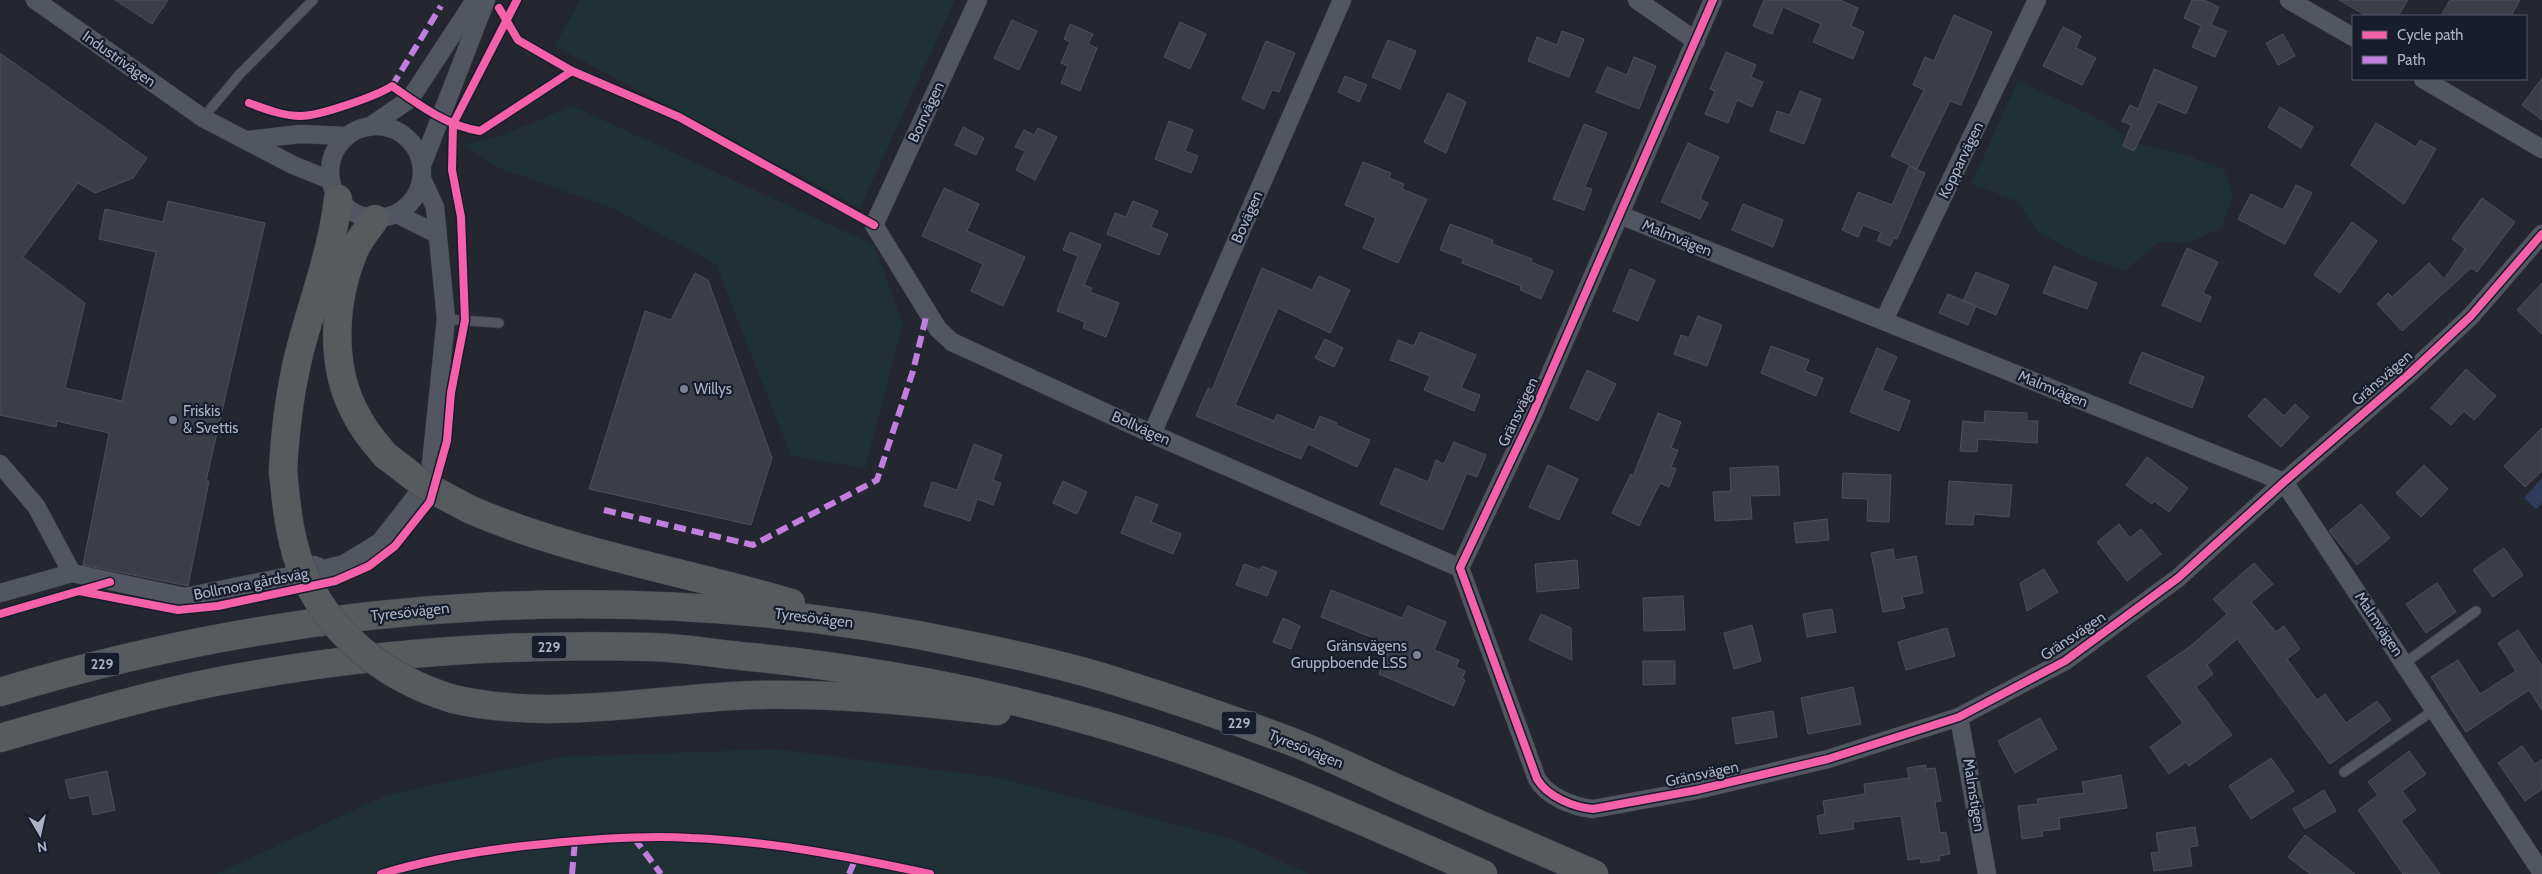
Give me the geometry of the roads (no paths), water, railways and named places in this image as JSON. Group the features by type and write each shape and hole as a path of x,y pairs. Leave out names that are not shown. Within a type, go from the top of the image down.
{"highway":[{"path":"334,190 331,246 298,360 289,402 283,471 292,538 300,565 315,596 329,618 349,640 372,660 425,691 453,699 491,706 557,710 732,696 792,694 920,702 1100,724"},
{"path":"386,217 354,250 340,299 338,341 339,366 357,418 385,455 424,486 471,510 533,535 763,594 866,625"},
{"name":"Tyresövägen","path":"0,692 58,675 205,640 414,610 500,605 606,603 766,612 866,625 999,651 1116,681 1293,742 1594,874"},
{"name":"229","path":"0,738 90,712 215,682 345,662 513,647 654,647 838,666 954,686 1100,724 1190,753 1341,811 1484,874"}],"street":[{"name":"Industrivägen","path":"36,0 203,118 237,137 248,140 334,190"},
{"path":"437,234 386,217 357,215 334,190 332,158 347,136 369,126 410,99 475,0"},
{"path":"386,217 414,200 422,172 486,0"},
{"name":"Borrvägen","path":"874,225 978,0"},
{"name":"Bovägen","path":"1152,434 1342,0"},
{"path":"1637,0 1696,41"},
{"name":"Gränsvägen","path":"1713,0 1531,418 1460,568 1537,779 1542,786 1553,794 1577,806 1593,809 1707,788 1828,759 1959,717 2073,655 2178,578 2284,482 2410,373 2470,316 2542,234"},
{"name":"Kopparvägen","path":"1884,320 2037,0"},
{"path":"2289,0 2352,37"},
{"path":"2425,80 2542,149"},
{"path":"369,126 388,127 404,135 419,153 422,172 434,207 446,319 431,464"},
{"name":"Industrivägen","path":"248,140 300,134 347,136"},
{"name":"Malmvägen","path":"1620,215 2284,482 2542,873"},
{"name":"Bollvägen","path":"874,225 938,329 952,342 1152,434 1460,568"},
{"path":"0,464 36,506 72,573 0,593"},
{"name":"Bollmora gårdsväg","path":"72,573 185,598 324,570 344,564 380,542 416,496"},
{"name":"Bollmora gårdsväg","path":"302,559 324,570"},
{"name":"Malmstigen","path":"1959,717 1987,874"}],"lane":[{"path":"203,118 239,75 313,0"},
{"path":"446,319 499,323"},
{"name":"Malmvägen","path":"2404,663 2476,611"},
{"path":"2344,772 2434,710"},
{"path":"381,874 488,849 624,838 691,838 747,842 856,858 930,874"}],"water":[{"path":"2542,478 2542,503 2536,509 2524,498"}],"place":[{"name":"Willys","path":"684,389"},
{"name":"Friskis & Svettis","path":"173,420"},
{"name":"Gränsvägens Gruppboende LSS","path":"1417,655"}]}
